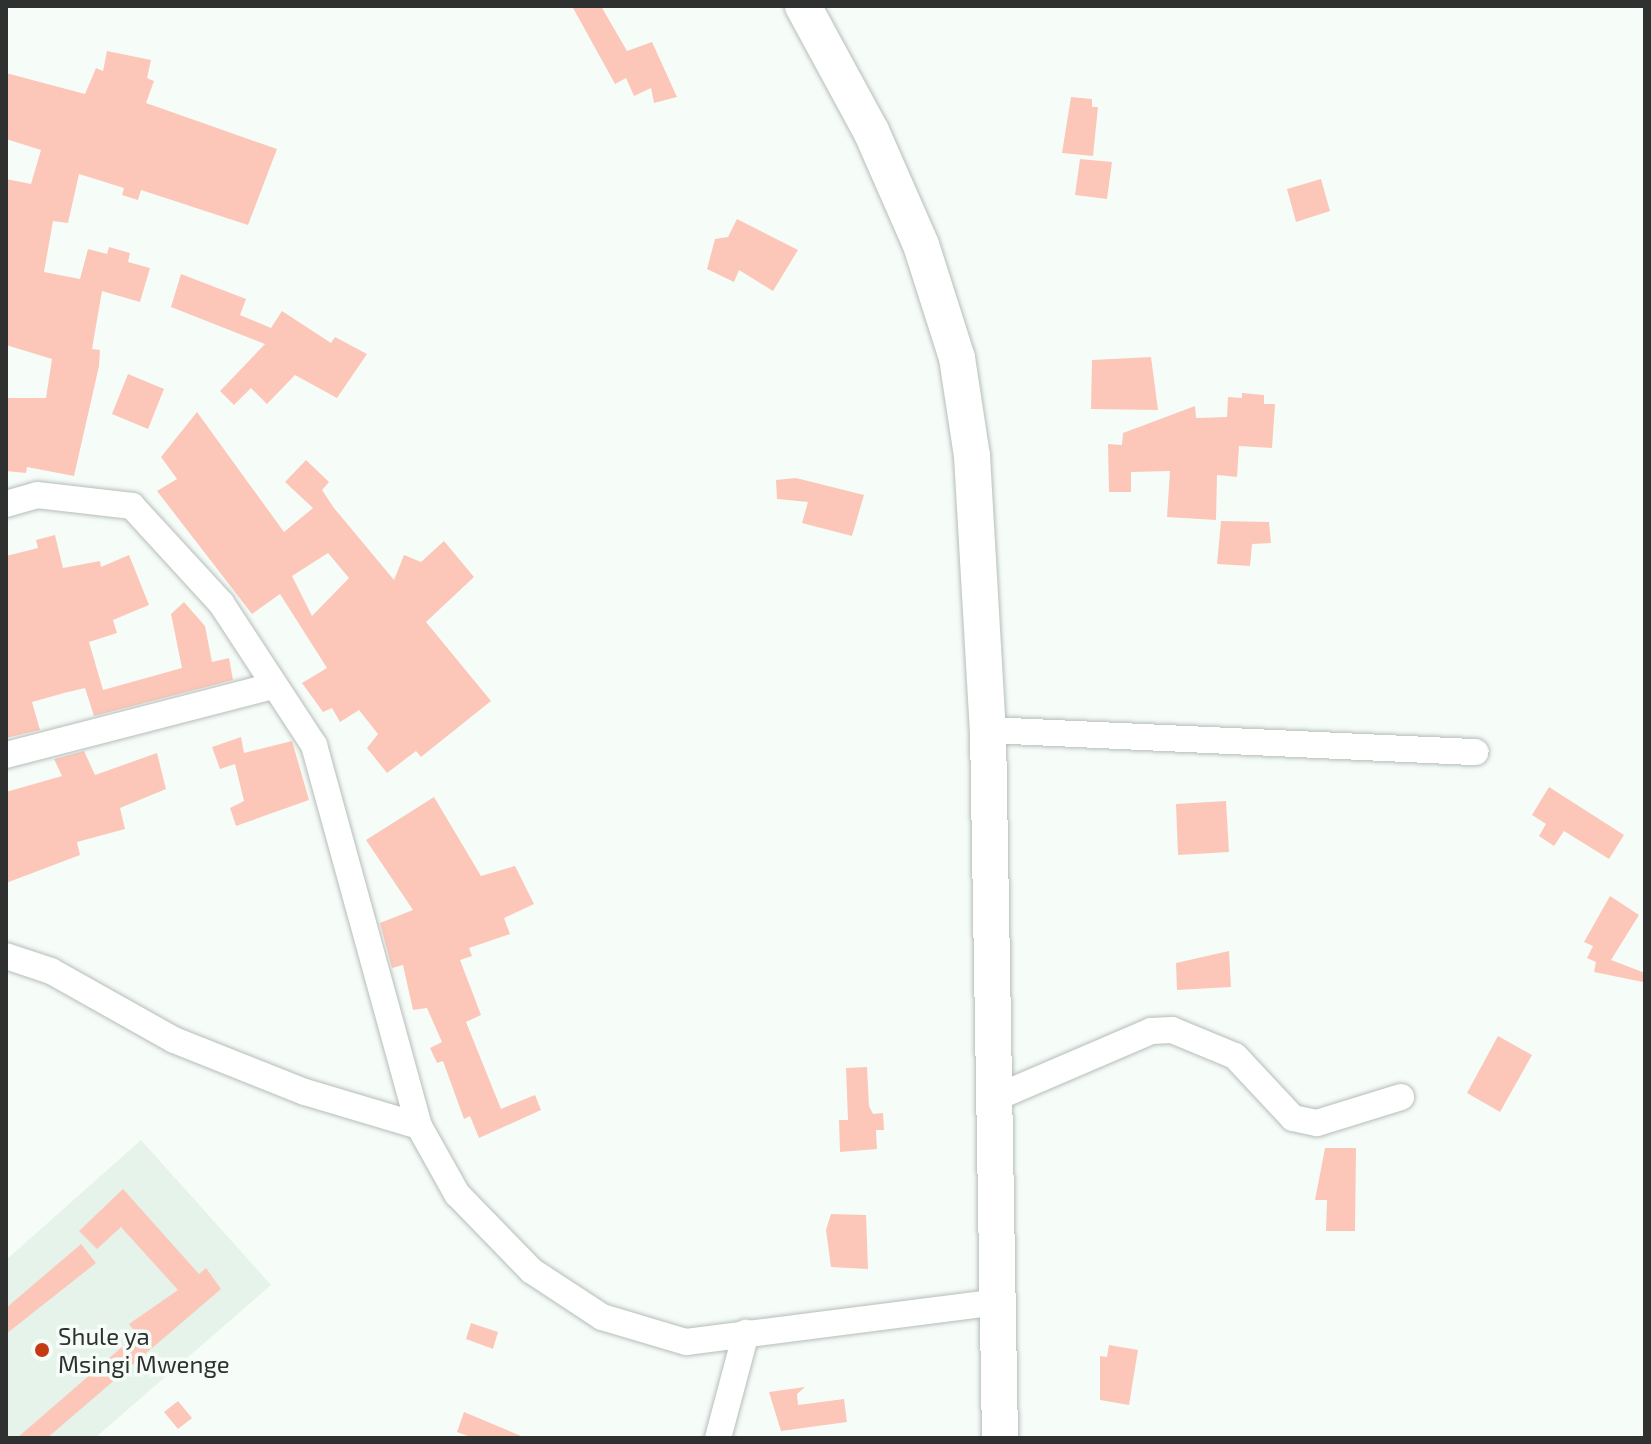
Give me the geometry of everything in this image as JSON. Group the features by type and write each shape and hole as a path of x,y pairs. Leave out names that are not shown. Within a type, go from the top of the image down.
{"highway":[{"path":"803,6 871,131 921,245 957,358 972,456 988,730 1000,1438"}],"street":[{"path":"6,504 37,495 132,506 221,603 272,686 314,745 330,791 337,841 419,1126 457,1194 532,1271 602,1317 686,1342 999,1302"},
{"path":"6,755 272,686"},
{"path":"988,730 1476,752"},
{"path":"6,956 51,971 174,1040 305,1092 419,1126"},
{"path":"995,1098 1151,1031 1172,1030 1235,1056 1293,1118 1317,1123 1401,1097"},
{"path":"718,1438 746,1333"}],"shaded area":[{"path":"141,1140 271,1285 95,1438 6,1438 6,1260"}],"building":[{"path":"572,6 601,6 627,51 652,42 677,97 654,103 651,88 634,96 626,78 615,84"},
{"path":"107,51 151,60 147,78 154,81 146,103 277,149 248,225 141,190 138,200 122,195 124,188 79,174 68,223 53,221 44,272 80,279 88,249 107,254 109,247 130,253 128,262 150,268 140,302 102,291 92,349 100,350 99,366 74,476 27,467 26,473 6,471 6,398 46,398 52,359 6,345 6,179 31,184 41,150 6,139 6,73 85,94 96,68 103,71"},
{"path":"1071,97 1092,99 1092,107 1098,107 1093,156 1062,153"},
{"path":"1080,159 1112,162 1107,199 1075,195"},
{"path":"1321,179 1330,211 1296,222 1287,189"},
{"path":"737,219 798,250 773,291 739,270 734,282 707,269 715,239 728,237"},
{"path":"181,274 246,299 240,315 271,328 282,311 331,343 335,337 367,354 337,398 295,375 267,404 251,388 234,405 220,391 265,344 171,307"},
{"path":"1151,357 1158,410 1091,409 1092,360"},
{"path":"128,374 164,389 148,429 112,414"},
{"path":"1242,393 1264,395 1264,404 1275,404 1272,448 1239,446 1237,477 1217,475 1216,520 1167,517 1170,471 1131,472 1131,492 1109,492 1108,444 1122,445 1123,433 1195,406 1196,418 1227,417 1228,397 1242,398"},
{"path":"197,412 284,532 313,508 285,482 306,460 329,482 322,490 334,508 394,580 404,555 421,562 444,541 474,577 426,622 491,701 421,757 416,751 387,773 367,748 378,734 359,710 340,722 332,708 323,712 302,683 327,668 280,594 252,614 157,491 177,479 161,457","holes":["328,553 349,578 312,616 292,576"]},
{"path":"796,478 864,495 852,536 802,523 808,502 777,499 776,480"},
{"path":"1221,521 1269,522 1271,543 1252,544 1250,566 1217,564"},
{"path":"55,535 63,568 100,561 101,567 129,555 149,605 113,620 117,633 89,642 103,690 182,668 171,614 184,602 205,626 212,662 229,658 233,680 94,716 85,688 64,693 32,702 40,730 6,738 6,556 38,548 36,540"},
{"path":"241,737 244,753 292,741 309,800 236,826 230,808 244,801 235,764 220,769 212,747"},
{"path":"84,751 95,775 157,753 166,789 120,808 125,829 77,842 80,855 6,883 6,792 62,776 54,759"},
{"path":"1549,787 1624,835 1609,859 1564,831 1554,846 1539,836 1546,824 1532,815"},
{"path":"434,797 481,876 515,866 534,904 504,918 510,934 469,948 472,956 460,960 481,1015 466,1022 501,1109 535,1095 541,1110 479,1138 470,1116 464,1119 443,1061 437,1063 430,1048 442,1042 427,1008 413,1010 403,965 392,968 380,923 413,910 366,840"},
{"path":"1226,801 1229,852 1178,855 1176,804"},
{"path":"1610,896 1639,915 1611,960 1645,973 1643,982 1594,972 1596,962 1587,958 1593,946 1584,942"},
{"path":"1229,951 1231,987 1177,990 1176,963"},
{"path":"1498,1036 1532,1055 1500,1112 1467,1093"},
{"path":"867,1067 869,1106 873,1114 883,1113 884,1130 876,1130 877,1149 840,1152 839,1120 848,1120 846,1068"},
{"path":"1325,1148 1356,1148 1355,1231 1326,1231 1327,1200 1315,1200"},
{"path":"123,1189 199,1274 206,1268 221,1289 47,1438 17,1438 137,1334 129,1324 178,1290 121,1227 97,1249 79,1231"},
{"path":"831,1214 866,1215 868,1269 831,1267 826,1230"},
{"path":"81,1244 96,1263 6,1334 6,1308"},
{"path":"471,1323 498,1332 493,1349 466,1339"},
{"path":"1109,1345 1138,1350 1129,1405 1100,1400 1100,1356 1107,1357"},
{"path":"805,1387 797,1394 798,1405 844,1399 847,1422 781,1431 769,1392"},
{"path":"178,1401 192,1418 178,1429 164,1412"},
{"path":"464,1412 526,1438 473,1438 457,1432"}],"place":[{"name":"Shule ya Msingi Mwenge","path":"42,1350"}]}
